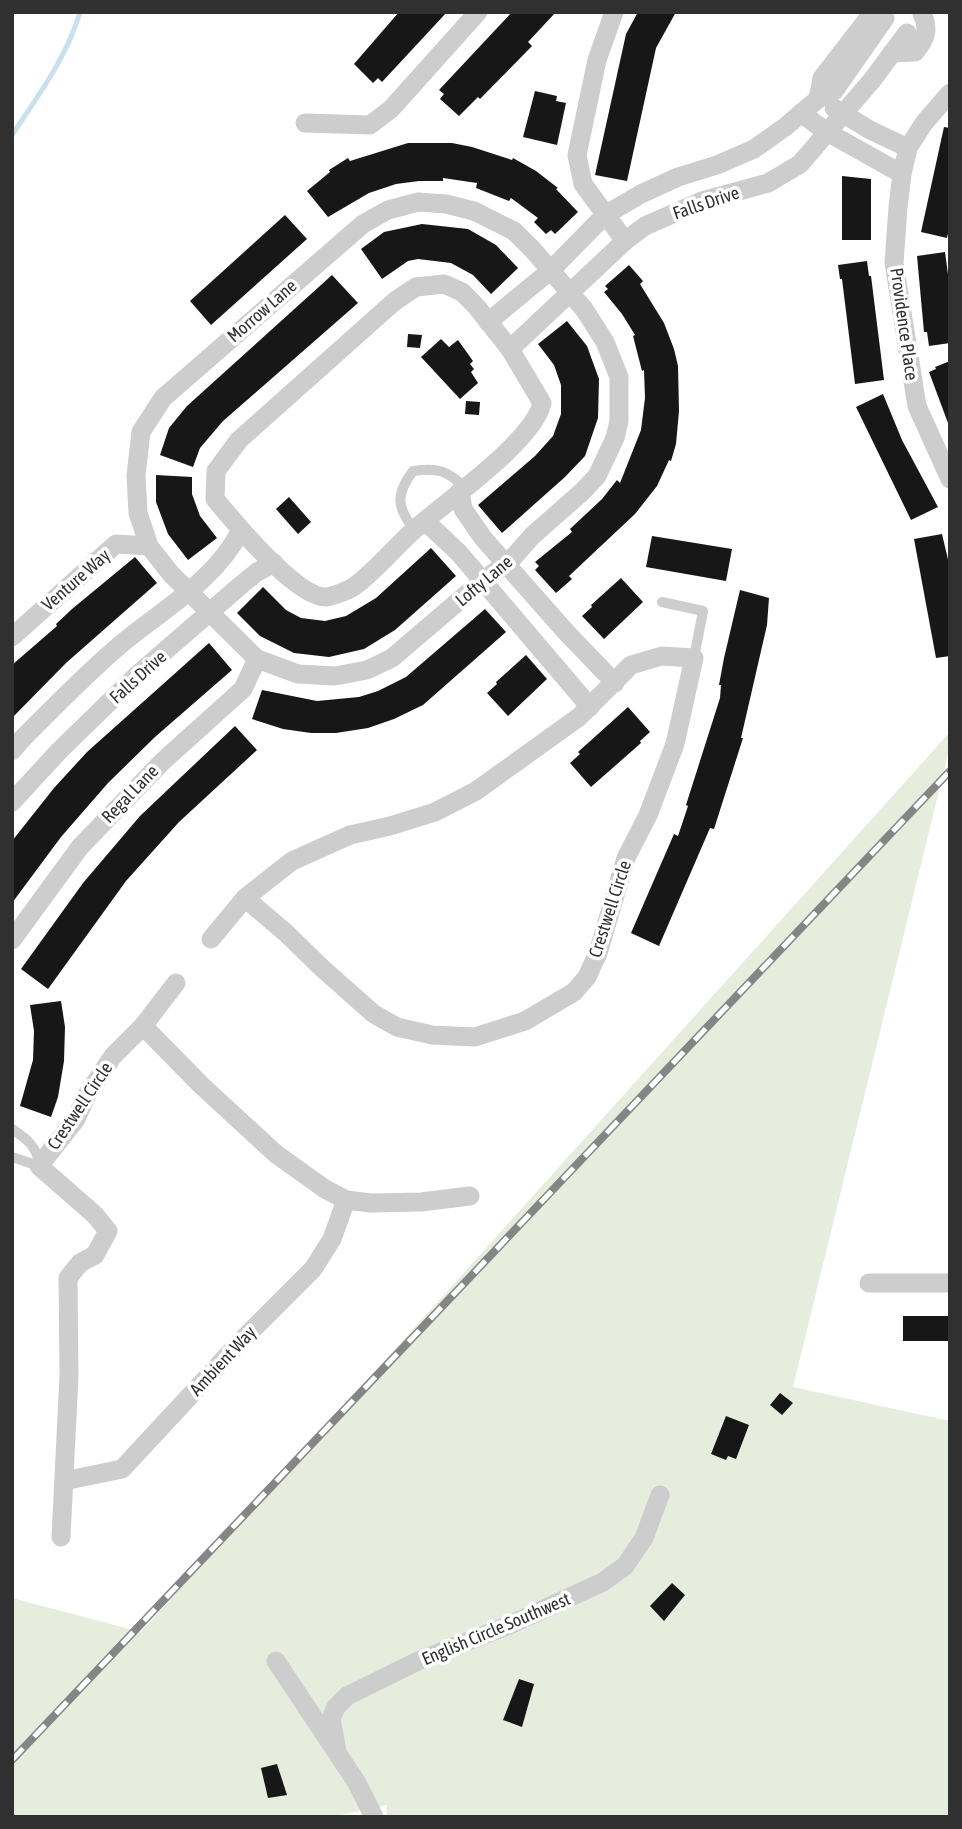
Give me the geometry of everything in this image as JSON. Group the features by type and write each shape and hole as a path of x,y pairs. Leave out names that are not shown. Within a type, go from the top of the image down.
{"street":[{"path":"305,123 370,125 391,109 478,12"},
{"path":"614,12 597,60 577,155 583,184 625,241"},
{"name":"Falls Drive","path":"488,322 550,271 604,215 678,177 717,165 754,149 801,113 818,99 822,78 879,15"},
{"name":"Falls Drive","path":"510,349 625,241 645,226 702,201 768,183 800,164 892,53 915,52 925,40 927,23 916,21"},
{"name":"Providence Place","path":"950,93 924,123 908,148 902,174 894,263 917,407 950,479"},
{"path":"818,99 870,130 908,148"},
{"path":"801,113 827,132 902,174"},
{"name":"Morrow Lane","path":"188,592 149,546 138,513 136,475 141,432 163,398 363,224 388,210 418,202 446,204 474,211 514,231 569,293"},
{"path":"444,284 462,292 510,349 542,403 540,414 516,442 419,525 353,587 325,597 300,587 241,530 215,499 216,471 239,440 395,301 416,287 444,284"},
{"name":"Lofty Lane","path":"188,592 257,659 298,674 335,676 367,670 392,658 481,582 505,565 597,476 615,438 619,421 619,377 605,342 584,309 569,293"},
{"path":"462,489 463,509 505,565 615,683"},
{"path":"419,525 458,552 590,707"},
{"name":"Falls Drive","path":"12,751 22,738 120,645 188,592 230,552 241,530"},
{"name":"Venture Way","path":"12,637 117,544 149,546"},
{"name":"Falls Drive","path":"12,802 100,711 257,572 274,563"},
{"path":"211,939 245,898 292,861 350,835 435,812 476,791 540,747 590,707 631,665 662,656 694,658"},
{"name":"Crestwell Circle","path":"245,898 374,1014 397,1027 432,1035 475,1037 534,1016 574,992 587,977 598,953 626,858 662,782 675,744 694,658"},
{"name":"Regal Lane","path":"12,940 80,847 163,761 243,689 257,659"},
{"name":"Crestwell Circle","path":"38,1166 76,1119 87,1095 113,1056 143,1026 176,983"},
{"path":"143,1026 201,1085 276,1154 325,1189 346,1200 371,1203 421,1202 470,1196"},
{"path":"38,1166 95,1215 108,1231 95,1255 80,1263 68,1278 69,1376 61,1537"},
{"name":"Ambient Way","path":"64,1481 122,1469 240,1342 313,1269 332,1239 346,1200"},
{"path":"869,1283 950,1283"},
{"name":"English Circle Southwest","path":"337,1751 331,1719 336,1707 346,1696 420,1660 507,1626 603,1582 625,1566 644,1538 660,1494"},
{"path":"276,1661 337,1751 374,1817"}],"lane":[{"path":"419,525 400,508 400,494 413,471 427,469 448,472 462,489"},
{"path":"662,603 703,611 694,658"},
{"path":"12,1129 28,1140 38,1154 38,1166 12,1157"}],"green space":[{"path":"950,732 950,746 793,1387 950,1421 950,1817 386,1817 387,1805 332,1817 12,1817 12,1598 141,1632"}],"building":[{"path":"399,12 447,12 382,82 378,78 373,83 354,64"},
{"path":"512,12 556,12 528,42 532,46 480,99 478,97 459,116 440,99 444,94 439,90"},
{"path":"638,12 676,12 656,48 627,181 595,175 626,34"},
{"path":"535,91 557,96 556,101 566,103 557,145 523,137"},
{"path":"944,127 950,128 950,224 947,238 921,232"},
{"path":"408,143 452,143 512,160 513,158 558,188 556,189 578,212 555,234 551,230 546,234 534,222 538,218 511,198 509,201 476,188 477,183 443,178 443,181 396,184 369,193 328,217 307,191 330,172 329,170 348,158 350,161"},
{"path":"842,176 871,179 871,240 842,240"},
{"path":"285,215 307,239 211,325 190,301"},
{"path":"422,224 468,229 496,245 518,268 491,294 473,275 451,263 418,259 408,261 382,279 361,249 384,232"},
{"path":"945,252 950,289 950,343 929,346 927,332 924,332 917,256"},
{"path":"867,261 884,380 855,384 838,265"},
{"path":"629,265 643,281 640,284 664,323 674,349 678,366 679,411 676,444 671,461 669,460 657,486 635,514 569,576 572,579 556,593 535,570 539,566 535,562 572,532 570,529 602,499 617,480 620,483 641,430 645,398 644,370 642,371 633,336 635,335 604,292 608,289 605,286"},
{"path":"332,275 358,303 223,421 200,448 193,467 160,455 169,428 187,406"},
{"path":"567,321 587,346 599,379 598,418 585,456 502,533 478,505 535,456 553,436 561,414 561,385 554,365 538,344"},
{"path":"408,334 422,335 420,348 407,347"},
{"path":"441,339 449,347 458,340 473,361 470,364 474,369 471,372 478,383 460,399 421,357"},
{"path":"950,361 950,423 948,423 929,372"},
{"path":"883,394 902,440 938,507 911,520 856,407"},
{"path":"466,401 480,402 479,415 465,414"},
{"path":"156,475 192,477 192,494 200,516 217,538 188,560 168,534 156,502"},
{"path":"289,497 311,522 298,534 276,509"},
{"path":"942,534 950,568 950,656 936,658 914,539"},
{"path":"652,536 732,549 726,581 646,567"},
{"path":"431,548 456,576 395,630 364,649 329,657 294,653 260,636 237,613 263,587 286,610 301,618 325,621 346,616 376,598"},
{"path":"135,557 157,583 66,663 12,718 12,665 57,626 72,609"},
{"path":"621,578 643,602 604,639 582,616"},
{"path":"740,590 769,598 767,625 743,738 714,829 710,828 659,946 631,933 674,834 678,836 688,806 686,805 720,698 719,685 724,658"},
{"path":"485,609 506,632 423,705 394,719 368,728 336,733 311,733 283,729 252,719 262,690 317,701 359,697 378,691 406,677"},
{"path":"209,643 232,670 155,737 108,783 61,837 12,903 12,841 87,752"},
{"path":"526,655 547,679 508,716 487,693"},
{"path":"628,707 650,732 591,787 570,763 580,754 578,752"},
{"path":"235,726 257,750 179,822 126,881 48,989 21,969 83,883 140,816"},
{"path":"61,1001 65,1027 64,1061 58,1097 51,1117 20,1106 33,1060 34,1031 30,1005"},
{"path":"903,1316 950,1316 950,1341 903,1341"},
{"path":"780,1393 793,1403 782,1415 770,1405"},
{"path":"726,1416 749,1425 736,1459 728,1456 726,1460 711,1454"},
{"path":"672,1583 685,1595 664,1621 650,1606"},
{"path":"519,1679 534,1684 522,1727 503,1720"},
{"path":"277,1764 287,1795 268,1798 261,1768"}],"waterway":[{"path":"12,135 60,60 80,12"}],"railway":[{"path":"12,1760 950,771"}]}
